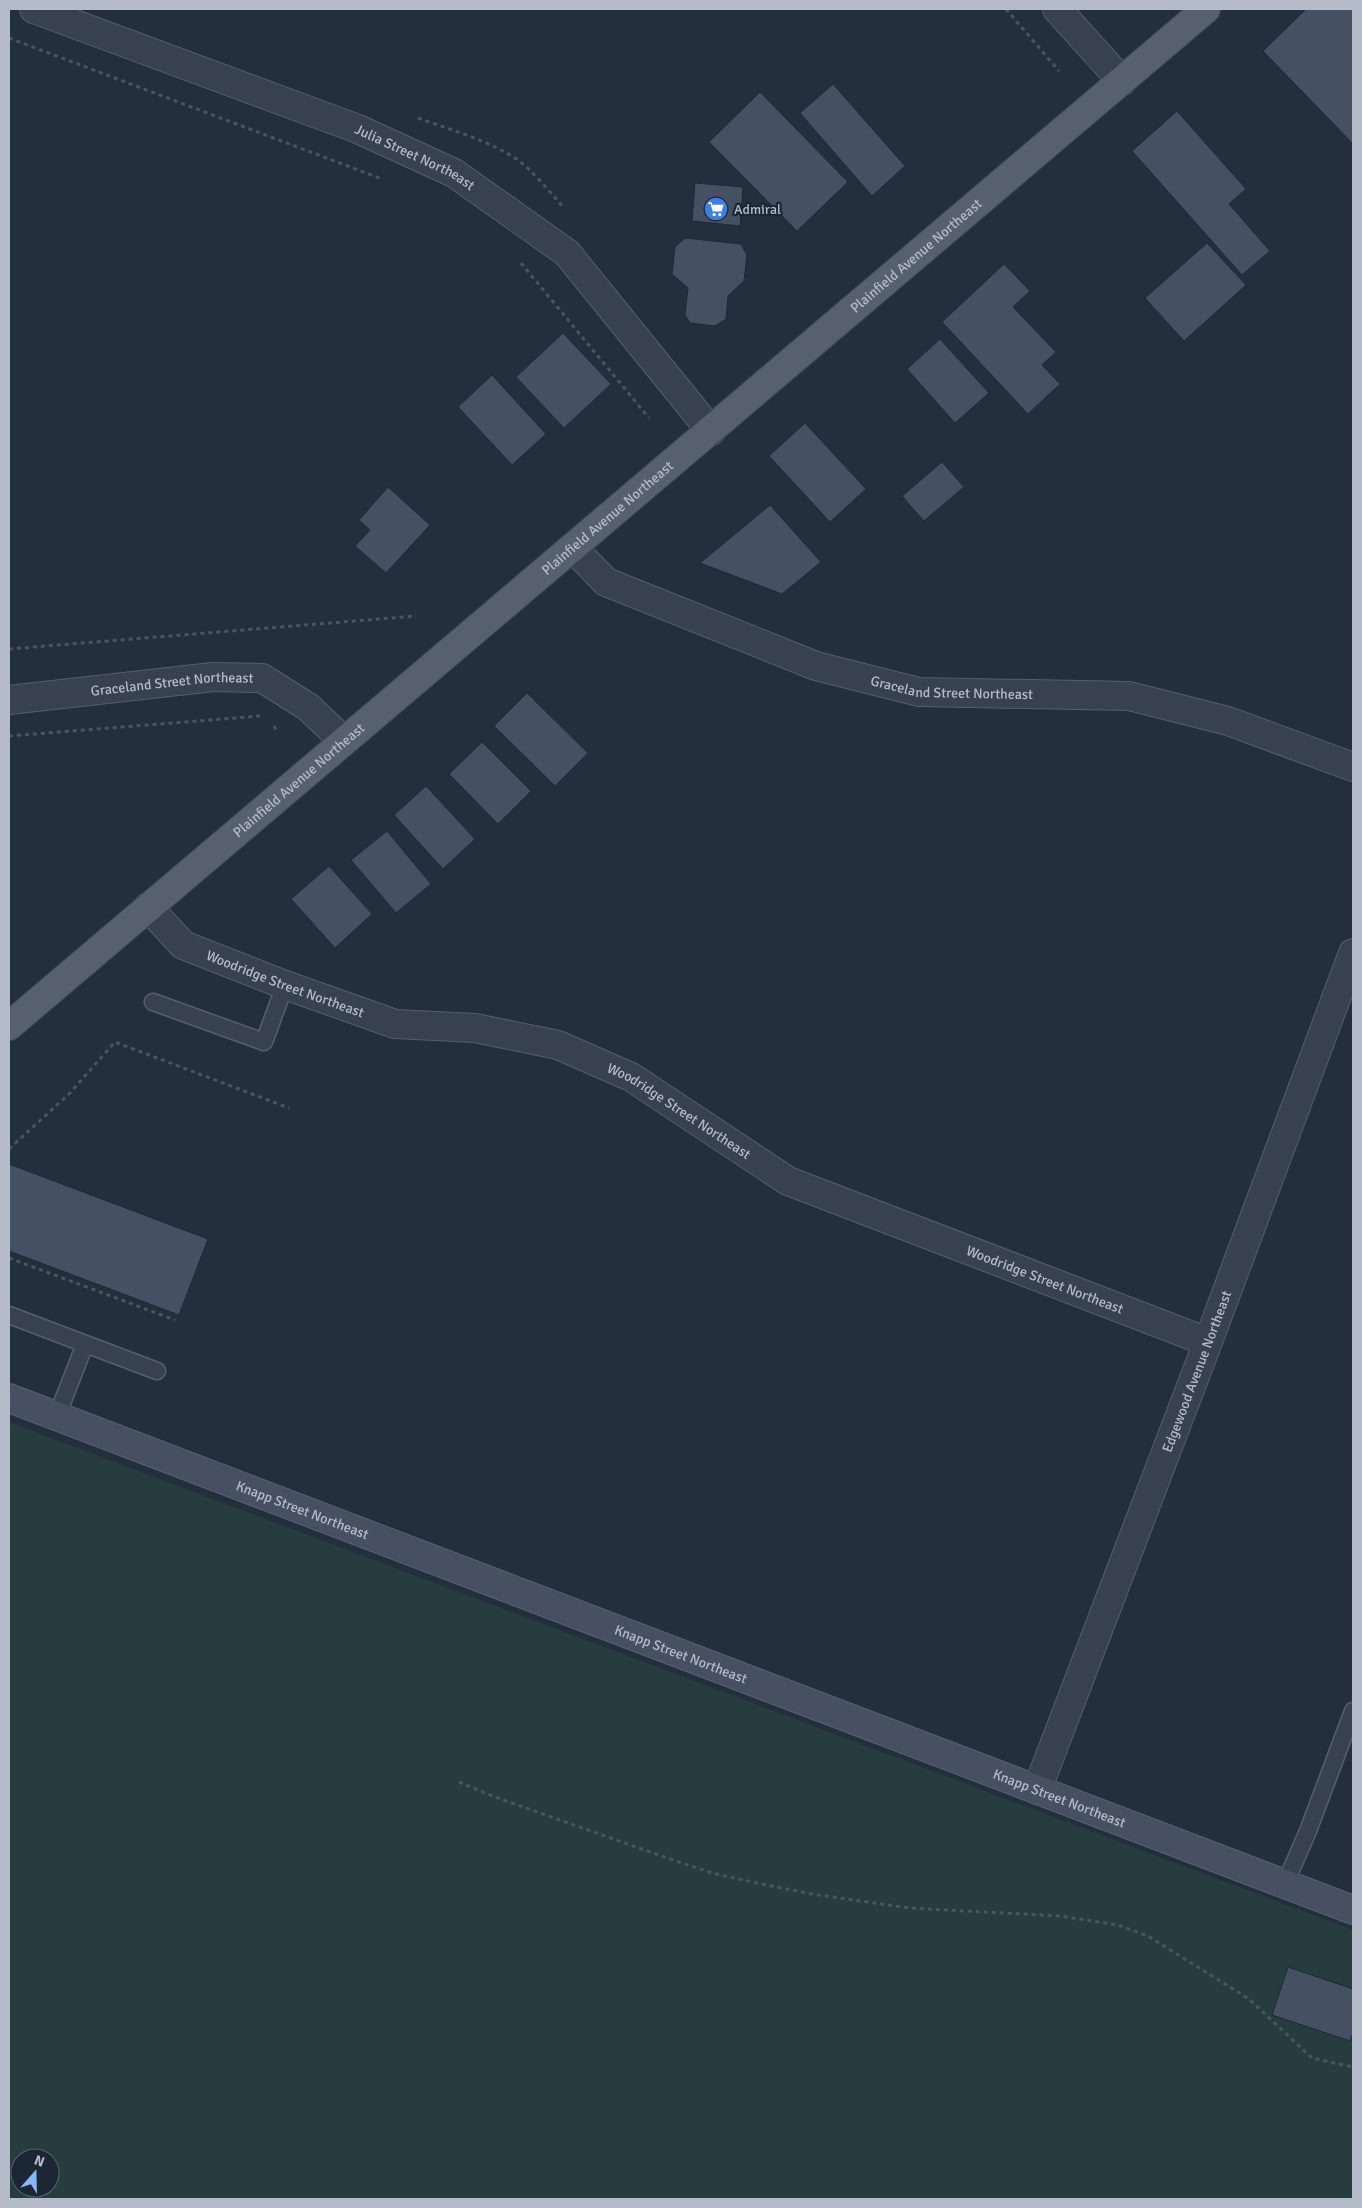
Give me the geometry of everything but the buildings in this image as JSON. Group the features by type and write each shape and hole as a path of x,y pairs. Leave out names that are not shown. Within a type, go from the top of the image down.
{"main road":[{"name":"Plainfield Avenue Northeast","path":"9,1026 1206,9"},
{"name":"Knapp Street Northeast","path":"9,1398 1353,1910"}],"street":[{"name":"Julia Street Northeast","path":"34,9 358,130 454,173 567,253 711,431"},
{"path":"1057,9 1122,81"},
{"name":"Graceland Street Northeast","path":"573,548 606,582 816,666 919,692 1129,696 1228,721 1353,767"},
{"name":"Graceland Street Northeast","path":"9,700 213,677 262,678 308,707 344,742"},
{"name":"Woodridge Street Northeast","path":"148,907 183,945 285,985 395,1024 475,1028 558,1045 631,1077 788,1181 1208,1342"},
{"name":"Edgewood Avenue Northeast","path":"1037,1790 1208,1342 1353,953"}],"lane":[{"path":"154,1002 264,1042 285,985"},
{"path":"9,1315 157,1371"},
{"path":"57,1416 85,1344"},
{"path":"1285,1884 1308,1831 1353,1711"}],"path":[{"path":"1006,9 1059,71"},
{"path":"9,38 386,180"},
{"path":"518,260 649,418"},
{"path":"9,648 416,616"},
{"path":"9,736 265,716"},
{"path":"272,723 278,733"},
{"path":"9,1149 70,1093 115,1042 289,1108"},
{"path":"9,1258 175,1320"},
{"path":"459,1782 495,1797 635,1847 712,1873 748,1881 812,1894 909,1908 1060,1916 1118,1925 1148,1936 1249,1999 1312,2058 1353,2066"}],"green space":[{"path":"9,1422 1353,1930 1353,2199 9,2199"}],"place":[{"name":"Admiral","path":"716,209"}]}
